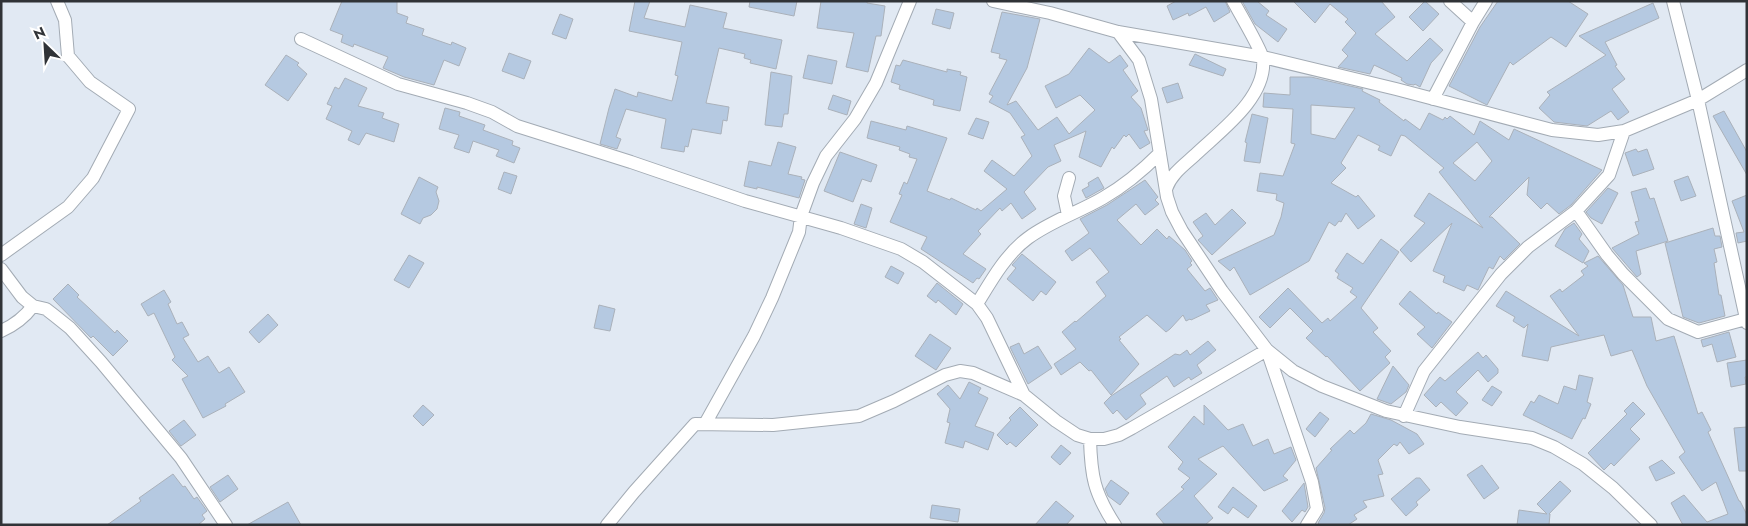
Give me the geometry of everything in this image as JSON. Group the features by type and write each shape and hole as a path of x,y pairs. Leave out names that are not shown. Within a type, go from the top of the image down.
{"street":[{"path":"1,255 68,207 92,178 129,109 90,82 68,56 65,20 57,1"},
{"path":"705,424 745,352 772,298 798,232 801,216 813,183 826,156 854,119 876,83 910,1"},
{"path":"993,1 1050,13 1118,32 1263,57 1552,130 1598,134 1624,131 1698,100 1747,70"},
{"path":"1166,190 1173,176 1236,116 1253,96 1262,76 1263,57 1233,1"},
{"path":"1450,1 1473,22"},
{"path":"1433,99 1486,1"},
{"path":"1576,211 1607,255 1668,319 1698,332 1746,321 1698,100 1673,1"},
{"path":"1118,32 1139,60 1151,99 1166,190 1172,212 1182,231 1222,290 1267,350 1293,371 1322,386 1386,411 1404,416 1532,438 1554,447 1583,464 1613,488 1651,525"},
{"path":"301,39 398,84 467,103 492,112 517,126 745,201 841,228 901,250 922,262 977,304 987,318 1024,395"},
{"path":"1404,416 1424,371 1501,274 1528,247 1576,211 1609,175 1624,131"},
{"path":"977,304 996,272 1027,238 1104,197 1142,171 1160,153"},
{"path":"1068,215 1064,196 1069,178"},
{"path":"1,269 14,288 33,306 46,309 70,328 101,362 181,458 226,525"},
{"path":"1,331 13,326 26,317 33,306"},
{"path":"607,525 695,424 773,425 859,416 945,375 960,371 973,373 1024,395 1077,435 1090,439 1104,439 1119,435 1267,350"},
{"path":"1267,350 1312,482 1317,509 1307,525"},
{"path":"1090,439 1092,473 1096,490 1115,525"}],"building":[{"path":"342,1 397,1 397,13 408,17 406,23 424,29 422,35 451,45 452,42 466,48 459,66 444,60 434,85 404,77 383,68 388,57 354,44 353,47 341,42 343,35 330,30"},
{"path":"635,1 650,1 644,18 685,27 690,5 727,13 723,28 782,40 776,69 750,63 751,60 744,58 745,54 719,48 706,103 729,107 727,121 723,120 721,134 692,129 688,147 685,146 684,152 661,148 666,119 626,109 616,137 621,139 617,149 600,144 615,89 637,97 638,92 672,101 678,76 675,75 682,42 629,31"},
{"path":"750,1 797,1 794,16 749,7"},
{"path":"821,1 867,1 867,3 885,6 881,36 876,36 868,72 846,67 854,33 817,28"},
{"path":"1176,1 1225,1 1230,12 1214,22 1206,7 1189,16 1188,13 1173,20 1167,6"},
{"path":"1242,1 1257,1 1269,11 1266,15 1287,29 1278,42 1255,24"},
{"path":"1293,1 1381,1 1395,17 1375,34 1407,61 1430,38 1443,50 1431,63 1420,87 1415,84 1407,84 1401,80 1402,78 1374,65 1370,74 1338,67 1348,56 1342,50 1356,33 1345,22 1348,19 1330,4 1315,23"},
{"path":"1425,1 1439,14 1423,31 1409,17"},
{"path":"1498,1 1568,1 1588,14 1566,47 1551,37 1513,65 1510,62 1487,105 1449,86 1480,27"},
{"path":"1653,3 1659,18 1605,42 1617,65 1615,66 1625,79 1612,89 1629,112 1618,120 1611,111 1587,126 1554,122 1539,108 1550,95 1547,92 1606,55 1579,36"},
{"path":"936,9 954,13 950,29 932,24"},
{"path":"1002,12 1040,19 1027,68 1007,105 1016,101 1038,130 1057,117 1069,134 1095,110 1080,95 1056,108 1045,86 1069,74 1089,48 1109,63 1120,55 1128,66 1123,70 1138,91 1131,97 1141,108 1148,130 1144,131 1150,143 1140,149 1129,134 1126,137 1124,135 1114,149 1112,147 1101,167 1079,157 1086,131 1054,145 1061,161 1048,167 1024,192 1036,209 1022,219 1011,203 1002,211 1000,208 978,231 981,234 963,254 986,269 979,279 977,278 973,283 921,249 927,237 890,222 902,195 899,194 904,182 907,184 917,159 909,157 910,154 899,150 900,147 867,138 871,121 906,130 907,126 947,138 927,191 950,200 951,198 976,210 977,208 981,211 1007,189 984,171 992,160 1014,176 1032,156 1021,137 1025,135 1010,113 989,102 993,96 989,94 1007,60 999,58 1000,54 991,52"},
{"path":"560,14 573,19 566,39 552,34"},
{"path":"509,53 531,61 524,79 502,71"},
{"path":"1195,54 1226,69 1223,76 1189,65"},
{"path":"286,55 299,63 297,65 307,74 288,101 265,85"},
{"path":"808,55 837,61 832,84 803,78"},
{"path":"903,60 947,72 947,69 961,72 960,75 967,77 960,111 933,105 934,100 899,89 900,85 891,82 896,65 900,66"},
{"path":"771,72 792,76 788,114 784,114 782,127 765,125"},
{"path":"1290,77 1311,77 1363,89 1362,91 1380,100 1379,102 1404,121 1405,119 1420,130 1429,113 1443,120 1445,117 1447,119 1450,116 1474,135 1480,121 1509,140 1514,129 1602,170 1571,205 1559,214 1547,203 1541,209 1527,195 1529,177 1489,217 1492,217 1520,244 1504,260 1500,256 1493,269 1489,267 1478,290 1467,285 1464,291 1443,282 1445,276 1433,271 1452,223 1411,262 1400,250 1425,223 1414,216 1429,193 1483,228 1439,172 1444,168 1405,136 1401,135 1391,156 1378,150 1380,146 1358,135 1341,163 1346,168 1331,183 1356,197 1358,195 1375,216 1358,229 1346,213 1341,222 1339,221 1335,226 1329,222 1309,261 1250,295 1234,267 1230,271 1218,261 1274,235 1284,203 1276,200 1277,194 1257,191 1260,173 1283,176 1295,144 1291,143 1293,109 1263,107 1264,93 1290,95","holes":["1311,105 1355,108 1335,139 1311,134","1477,142 1492,161 1475,181 1453,163"]},
{"path":"345,78 367,88 358,106 384,113 382,118 399,124 394,142 366,133 359,145 348,140 352,131 326,119 332,106 327,104 335,87 339,89"},
{"path":"1178,83 1183,98 1167,103 1162,88"},
{"path":"833,95 851,101 847,115 828,109"},
{"path":"445,108 460,112 459,116 485,125 483,130 513,141 512,145 520,148 514,163 496,156 499,150 473,141 469,153 454,148 459,135 439,129"},
{"path":"1724,111 1747,152 1747,175 1713,116"},
{"path":"1252,114 1268,118 1260,163 1244,161 1247,143 1245,142"},
{"path":"976,118 989,122 983,139 968,134"},
{"path":"778,142 796,147 788,174 802,177 801,179 805,180 799,198 757,187 757,189 744,186 749,161 771,166"},
{"path":"1636,149 1638,152 1647,149 1654,169 1633,176 1625,153"},
{"path":"840,152 877,165 871,182 862,179 853,202 824,191"},
{"path":"504,172 517,176 511,194 498,189"},
{"path":"1688,176 1696,196 1681,201 1674,181"},
{"path":"419,177 438,187 436,192 439,201 437,209 431,215 423,218 420,224 401,214"},
{"path":"1098,177 1104,188 1086,198 1082,190 1089,186 1088,183"},
{"path":"1145,180 1158,197 1155,200 1159,204 1145,215 1136,204 1117,220 1141,245 1157,229 1167,239 1169,236 1185,250 1192,261 1190,263 1192,265 1187,269 1205,291 1210,288 1218,300 1206,305 1210,311 1191,320 1186,321 1183,315 1166,332 1147,315 1119,337 1121,339 1119,340 1139,364 1111,395 1091,370 1089,371 1080,362 1061,375 1054,364 1076,349 1062,332 1106,296 1096,282 1109,272 1090,248 1072,261 1065,251 1089,233 1080,219 1107,205"},
{"path":"1608,188 1618,193 1602,224 1591,218 1586,212"},
{"path":"1646,188 1650,199 1654,198 1668,241 1636,251 1641,274 1637,277 1612,248 1639,234 1635,222 1639,221 1631,192"},
{"path":"1747,195 1747,241 1738,243 1736,233 1744,232 1732,201"},
{"path":"861,204 872,208 866,228 854,224"},
{"path":"1232,209 1246,223 1212,255 1198,240 1203,236 1193,222 1206,213 1215,225"},
{"path":"1574,223 1582,234 1579,239 1589,251 1583,263 1555,246 1565,229"},
{"path":"1713,228 1715,236 1720,236 1722,247 1714,249 1717,262 1714,263 1719,295 1721,295 1725,316 1699,323 1683,317 1665,243"},
{"path":"1381,239 1399,252 1361,308 1378,328 1373,332 1391,351 1385,357 1390,363 1360,391 1327,356 1306,338 1313,331 1290,308 1270,328 1259,317 1288,288 1322,323 1328,318 1330,321 1357,297 1350,292 1353,288 1337,278 1339,274 1335,271 1347,253 1363,264"},
{"path":"1022,254 1056,282 1046,295 1041,291 1033,301 1007,279 1016,268 1012,265"},
{"path":"409,255 424,263 409,288 394,280"},
{"path":"1598,256 1623,285 1633,317 1651,317 1656,341 1674,336 1698,414 1702,412 1711,430 1708,432 1747,515 1747,525 1683,525 1671,503 1684,495 1707,522 1728,514 1716,482 1702,491 1679,457 1685,452 1647,386 1632,350 1611,356 1604,335 1551,347 1548,361 1522,356 1528,324 1524,328 1513,321 1515,317 1496,306 1506,291 1579,336 1550,296 1560,289 1562,292 1584,275 1581,271 1588,266 1584,263"},
{"path":"891,266 904,273 898,284 885,277"},
{"path":"937,283 963,304 956,315 938,300 936,303 927,296"},
{"path":"68,284 79,295 77,297 115,333 117,330 128,341 113,356 93,336 91,338 53,299"},
{"path":"164,290 171,302 168,304 177,324 182,322 189,335 183,338 198,362 208,356 219,373 229,367 245,392 225,404 226,406 203,418 182,379 188,376 172,360 175,357 154,313 148,316 141,304"},
{"path":"1410,291 1437,314 1438,312 1452,322 1432,348 1417,334 1425,327 1399,304"},
{"path":"599,305 615,309 610,331 594,328"},
{"path":"268,314 278,325 259,343 249,332"},
{"path":"1729,332 1736,357 1717,362 1712,344 1703,347 1701,340"},
{"path":"930,334 951,348 936,370 915,356"},
{"path":"1208,341 1216,350 1197,365 1202,373 1191,380 1189,377 1174,387 1167,376 1140,395 1146,404 1126,420 1117,410 1113,414 1104,403 1111,396 1175,354 1180,355 1187,350 1190,355"},
{"path":"1019,343 1024,354 1038,346 1052,368 1028,384 1010,347"},
{"path":"1478,352 1483,358 1486,355 1498,369 1498,373 1488,382 1478,370 1456,392 1468,403 1456,416 1441,402 1436,407 1424,395 1440,377 1445,381"},
{"path":"1747,360 1746,384 1731,387 1727,363"},
{"path":"1393,366 1409,385 1406,392 1391,404 1377,399"},
{"path":"1579,375 1593,378 1587,402 1591,404 1585,419 1583,418 1572,439 1523,415 1531,401 1534,403 1539,395 1558,404 1564,386 1576,390"},
{"path":"969,382 981,388 978,393 988,398 975,426 994,433 988,450 965,441 963,448 945,443 950,423 947,422 950,409 937,394 948,385 960,399"},
{"path":"1492,386 1502,392 1492,406 1482,400"},
{"path":"1633,402 1645,414 1630,429 1640,439 1614,466 1611,463 1604,470 1588,453 1627,414 1624,411"},
{"path":"423,405 434,415 423,426 413,416"},
{"path":"1204,405 1228,430 1243,424 1253,446 1268,439 1274,454 1291,447 1296,460 1283,476 1288,480 1264,491 1223,446 1198,459 1217,474 1194,496 1213,518 1205,525 1165,525 1156,514 1184,489 1181,487 1190,478 1178,469 1183,462 1168,447 1194,416 1204,425"},
{"path":"1020,407 1038,425 1016,447 1010,442 1007,445 997,435 1011,420 1009,418"},
{"path":"1320,412 1329,419 1315,437 1306,429"},
{"path":"1371,414 1391,420 1417,434 1424,444 1409,454 1400,442 1397,446 1394,444 1378,460 1383,474 1378,475 1384,496 1363,501 1367,507 1354,515 1357,519 1348,525 1320,525 1318,523 1325,508 1316,468 1332,450 1330,449 1350,430 1354,434 1366,423"},
{"path":"184,420 196,435 181,446 169,431"},
{"path":"1747,427 1747,471 1739,471 1734,428"},
{"path":"1061,445 1071,453 1060,465 1051,457"},
{"path":"1662,460 1675,473 1656,481 1649,467"},
{"path":"1482,465 1499,488 1484,499 1467,475"},
{"path":"173,474 194,499 197,497 207,511 202,515 205,519 198,525 107,525 141,501 139,498"},
{"path":"228,475 238,489 220,502 210,487"},
{"path":"1416,478 1420,478 1430,490 1416,502 1418,505 1406,516 1391,499"},
{"path":"1111,480 1129,493 1120,505 1108,496 1105,489"},
{"path":"1560,481 1571,491 1549,514 1549,525 1517,525 1519,510 1547,514 1537,504"},
{"path":"1304,483 1308,507 1305,512 1302,510 1292,522 1282,511"},
{"path":"1233,487 1257,506 1248,518 1233,507 1228,514 1218,507"},
{"path":"1056,501 1074,516 1066,525 1035,525"},
{"path":"288,502 301,525 247,525"},
{"path":"932,505 960,509 958,522 930,518"}]}
